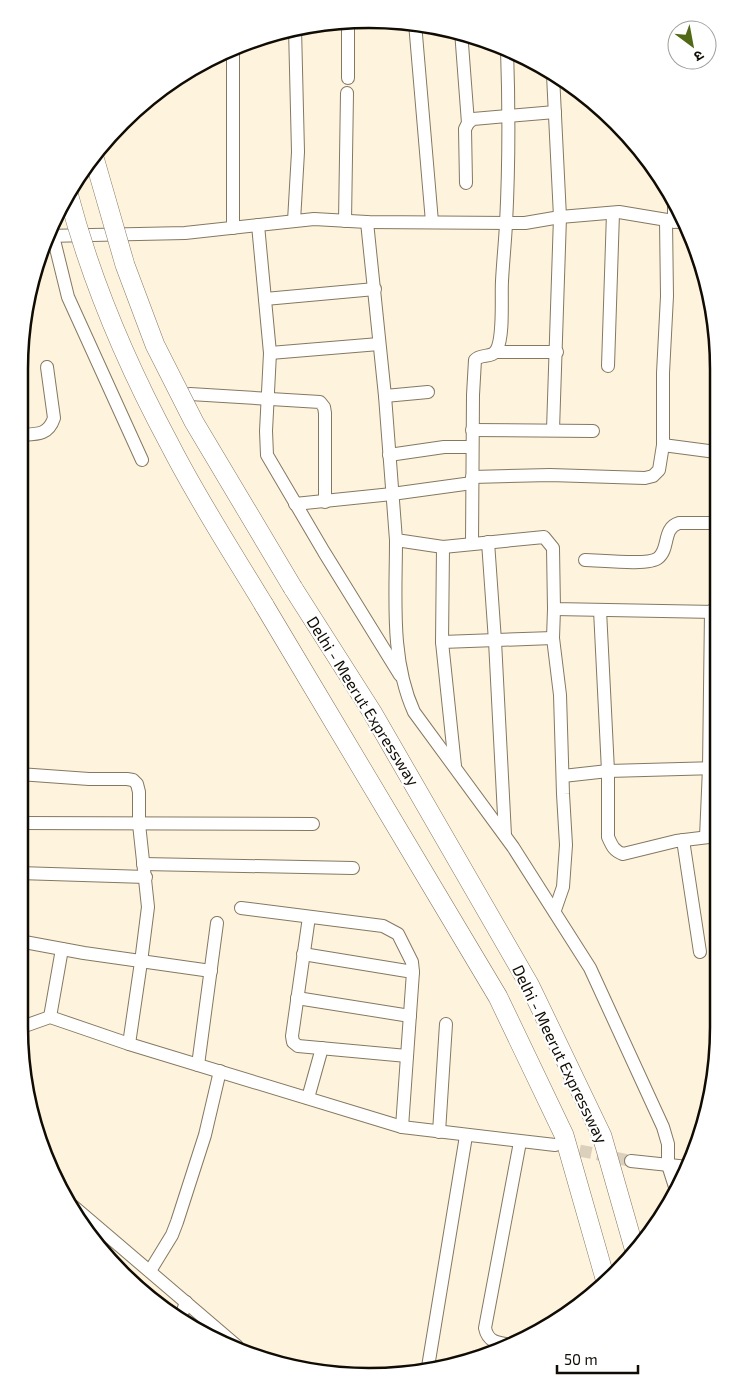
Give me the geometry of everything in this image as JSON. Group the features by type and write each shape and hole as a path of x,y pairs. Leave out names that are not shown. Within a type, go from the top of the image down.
{"highway":[{"name":"Delhi - Meerut Expressway","path":"96,164 125,266 155,345 194,422 293,588 372,712 530,986 598,1127 632,1242"},
{"name":"Delhi - Meerut Expressway","path":"71,202 100,294 133,373 170,447 498,998 560,1126 573,1161 604,1274"}],"street":[{"path":"348,28 348,78"},
{"path":"416,30 432,222"},
{"path":"294,221 298,152 295,36"},
{"path":"462,41 468,123"},
{"path":"233,56 233,228"},
{"path":"472,544 472,430 475,360 480,356 490,356 495,352 498,348 500,329 506,223 509,116 507,57"},
{"path":"553,82 560,216 553,430"},
{"path":"345,221 347,93"},
{"path":"466,183 465,128 468,123 473,120 555,112"},
{"path":"54,236 185,233 314,220 525,223 560,216 619,212 675,222 667,296 662,373 663,444 659,470 653,476 645,478 550,475 472,480 392,494 295,504"},
{"path":"608,366 613,213"},
{"path":"367,222 385,396 396,540 396,632 408,699 414,712 505,835 590,968 656,1110 668,1144 668,1165 673,1180"},
{"path":"258,225 270,353 267,455 295,504 403,678"},
{"path":"52,242 68,297 142,460"},
{"path":"266,299 375,289"},
{"path":"270,353 379,344"},
{"path":"495,352 556,352"},
{"path":"28,434 46,431 51,426 54,418 47,367"},
{"path":"385,396 428,392"},
{"path":"190,394 320,402 325,413 325,502"},
{"path":"472,430 593,431"},
{"path":"663,444 710,451"},
{"path":"389,455 444,447 472,447"},
{"path":"585,560 644,562 653,560 659,558 663,551 673,525 679,523 710,523"},
{"path":"396,540 443,547 544,537 553,548 553,638 560,695 566,860 563,888 554,910"},
{"path":"488,542 505,835"},
{"path":"443,547 442,642 455,768"},
{"path":"554,608 710,612"},
{"path":"600,610 608,771 608,837 616,852 623,854 710,836"},
{"path":"442,642 553,638"},
{"path":"563,776 608,771 710,768"},
{"path":"28,775 133,780 137,784 139,792 139,824 148,907 142,962 129,1044"},
{"path":"28,823 313,824"},
{"path":"684,840 700,952"},
{"path":"143,864 353,868"},
{"path":"28,873 146,877"},
{"path":"241,908 383,926 398,934 412,962 413,972 402,1127"},
{"path":"309,917 292,1036 293,1042 298,1046 407,1056"},
{"path":"198,1065 217,923"},
{"path":"28,943 142,962 211,971"},
{"path":"50,1017 62,949"},
{"path":"303,954 413,972"},
{"path":"297,998 410,1016"},
{"path":"28,1025 50,1017 129,1044 402,1127 555,1146"},
{"path":"438,1132 446,1024"},
{"path":"308,1098 322,1048"},
{"path":"150,1271 172,1235 177,1222 205,1135 220,1071"},
{"path":"429,1362 466,1136"},
{"path":"496,1343 488,1338 485,1328 520,1142"},
{"path":"631,1161 679,1166"},
{"path":"84,1215 225,1335"},
{"path":"183,1312 186,1302"}],"tunnel":[{"path":"562,1147 631,1161"}]}
